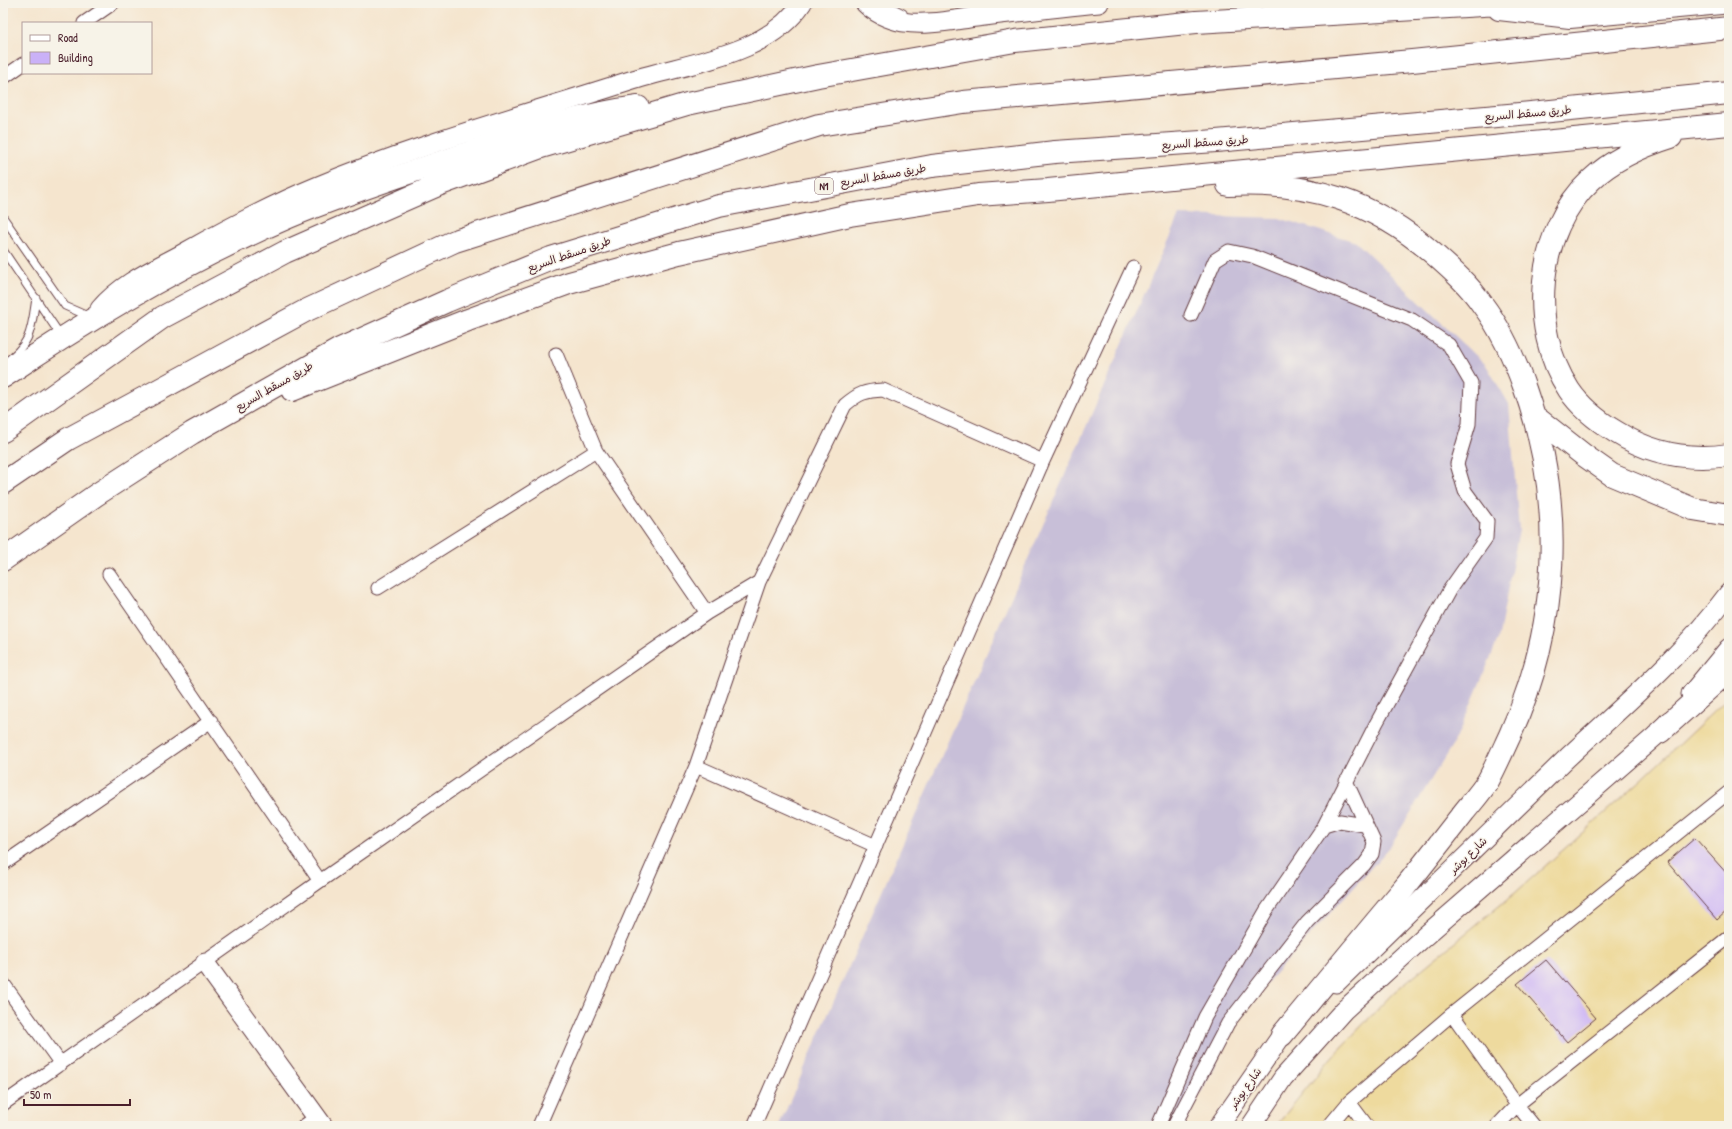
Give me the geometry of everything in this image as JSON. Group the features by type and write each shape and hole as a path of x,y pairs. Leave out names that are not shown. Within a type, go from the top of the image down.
{"highway":[{"path":"1196,22 1233,10 1310,3"},
{"path":"3,431 163,317 285,252 438,185 542,147 687,104 818,76 1015,41 1196,22 1516,3"},
{"path":"1475,6 1570,17 1721,3"},
{"path":"3,483 68,439 305,311 455,241 819,126 963,102 1412,61 1729,28"},
{"name":"طريق مسقط السريع","path":"3,560 96,495 192,433 340,349 446,301 551,258 719,206 932,166 1055,152 1216,141 1531,113 1729,93"},
{"path":"3,377 63,338 176,271 213,252 288,218 359,190 570,119 632,108 687,104"},
{"path":"192,433 339,370 568,283 679,253 850,215 978,195 1048,190 1729,124"},
{"path":"1729,128 1670,137 1632,151 1591,180 1574,200 1559,227 1550,250 1544,274 1543,299 1544,323 1557,367 1569,390 1596,419 1632,442 1664,454 1689,458 1729,455"},
{"path":"1048,190 1145,189 1245,184 1288,186 1339,198 1377,215 1418,240 1465,282 1484,305 1517,366 1534,416 1551,496 1552,562 1547,611 1538,651 1530,682 1511,732 1487,782 1440,844 1282,1035"},
{"path":"1534,416 1612,475 1693,509 1729,515"},
{"path":"1660,732 1729,670"}],"main road":[{"path":"94,320 106,302 123,288 227,229 298,195 364,169 458,136 636,79 744,49 774,33 791,18 802,3"},
{"path":"865,3 879,14 904,22 942,17 1100,3"},
{"name":"شارع بوشر","path":"1220,1126 1282,1035 1569,757 1639,693 1712,616 1729,593"},
{"path":"1251,1126 1283,1078 1344,1010 1425,936 1660,732 1729,648"},
{"path":"205,963 315,1123"}],"street":[{"path":"85,22 113,3"},
{"path":"3,78 22,65"},
{"path":"1158,1126 1205,1017 1266,911 1324,826 1376,724 1450,589 1486,538 1487,521 1465,491 1457,464 1470,424 1471,383 1449,345 1412,320 1252,256 1229,251 1215,260 1190,315"},
{"path":"754,1126 1043,461 1132,267"},
{"path":"556,354 596,451 707,613"},
{"path":"539,1126 696,766 759,582 845,405 858,394 869,391 883,390 1043,461"},
{"path":"378,588 596,451"},
{"path":"109,574 320,881"},
{"path":"3,1104 320,881 707,613 759,582"},
{"path":"3,864 211,721"},
{"path":"696,766 876,846"},
{"path":"1174,1126 1228,1023 1307,922 1364,865 1372,854 1374,842 1364,825 1346,782"},
{"path":"1329,1126 1349,1102 1452,1014 1729,792"},
{"path":"1324,826 1340,821 1354,822 1364,825"},
{"path":"1497,1126 1517,1105 1729,937"},
{"path":"3,983 61,1064"},
{"path":"1452,1014 1517,1105 1534,1126"},
{"path":"1349,1102 1367,1126"}],"lane":[{"path":"883,3 898,12 912,14"},
{"path":"3,217 65,306 94,320"},
{"path":"3,250 63,338"},
{"path":"3,364 18,353 31,332 36,298"}],"shaded area":[{"path":"1179,215 1279,218 1356,242 1486,365 1509,404 1519,530 1498,640 1457,737 1389,848 1243,1009 1184,1126 779,1126"}],"sand":[{"path":"1729,697 1729,1126 1276,1126 1330,1059 1394,992 1515,893 1639,782"}],"building":[{"path":"1695,838 1729,876 1729,909 1717,920 1667,862"},
{"path":"1546,960 1596,1018 1567,1042 1517,984"}]}
